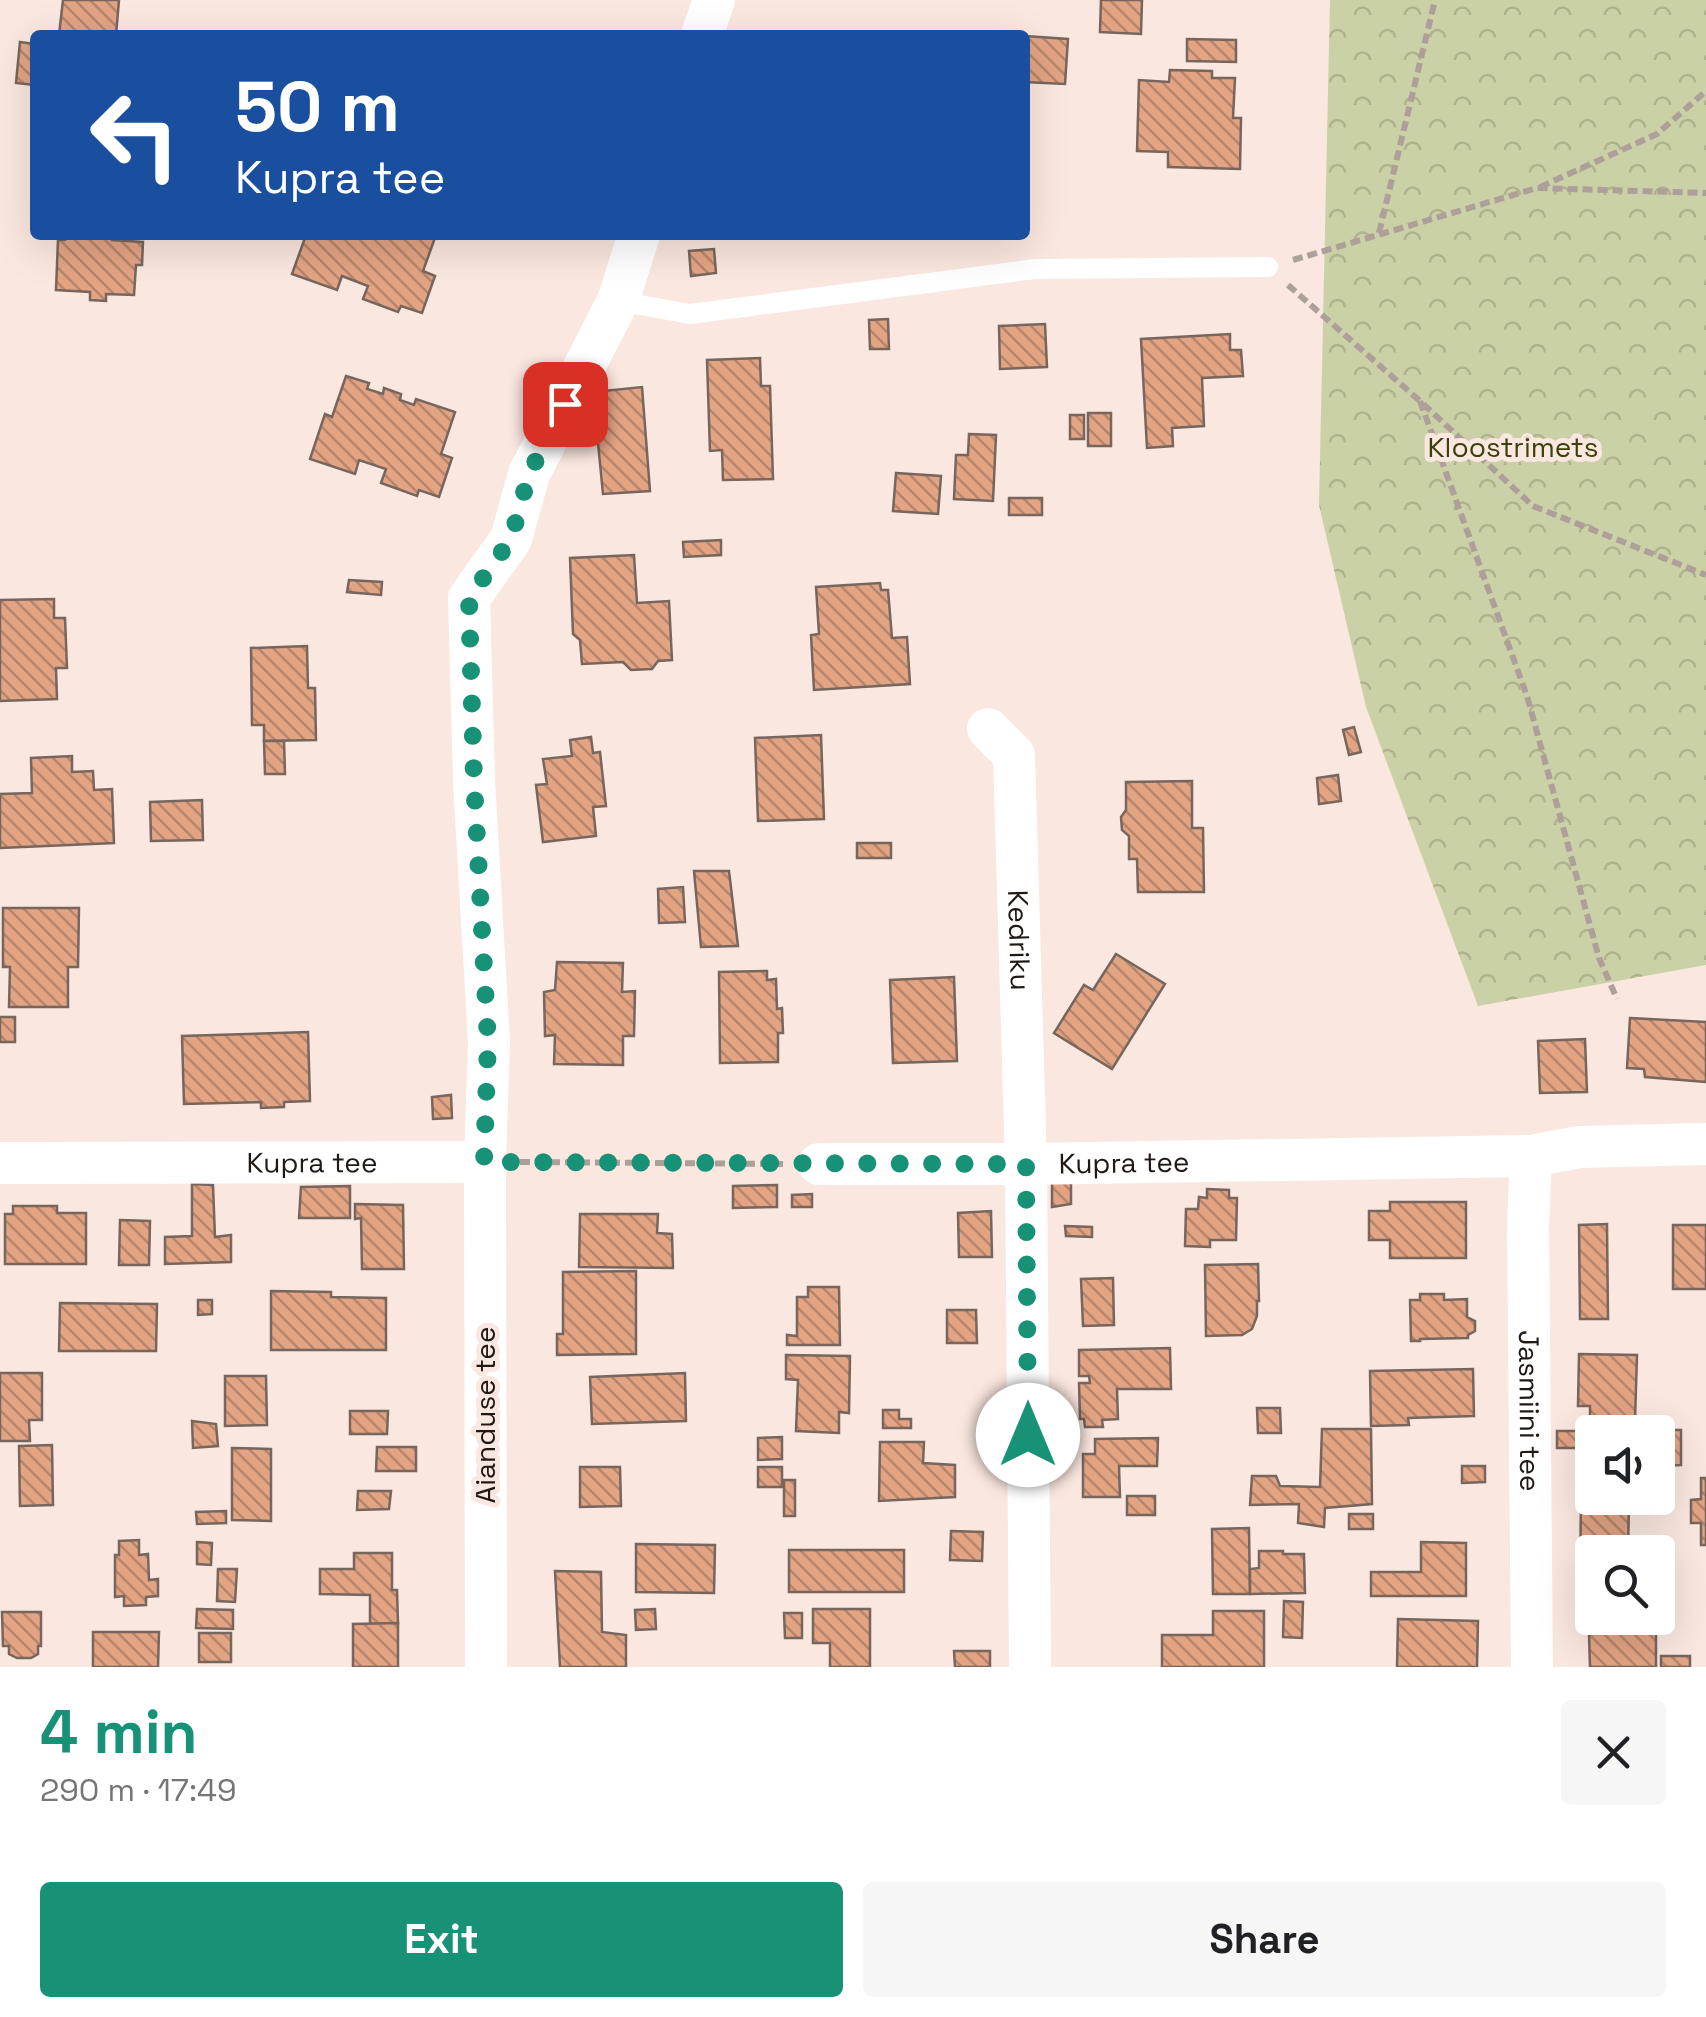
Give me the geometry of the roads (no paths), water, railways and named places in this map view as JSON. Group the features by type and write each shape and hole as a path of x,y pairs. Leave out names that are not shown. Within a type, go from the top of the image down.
{"street":[{"path":"704,30 714,0"},
{"name":"Aianduse tee","path":"486,1667 484,1162 488,1042 469,598 511,539 529,474 618,301 637,240"},
{"name":"Kedriku","path":"988,730 1014,755 1026,1164 1030,1667"},
{"name":"Kupra tee","path":"819,1164 1531,1156 1579,1146 1706,1144"},
{"name":"Jasmiini tee","path":"1531,1156 1528,1225 1532,1667"},
{"name":"Kupra tee","path":"0,1163 484,1162"}],"lane":[{"path":"618,301 690,314 1034,269 1268,268"}],"park label":[{"name":"Kloostrimets","path":"1513,447"}]}
